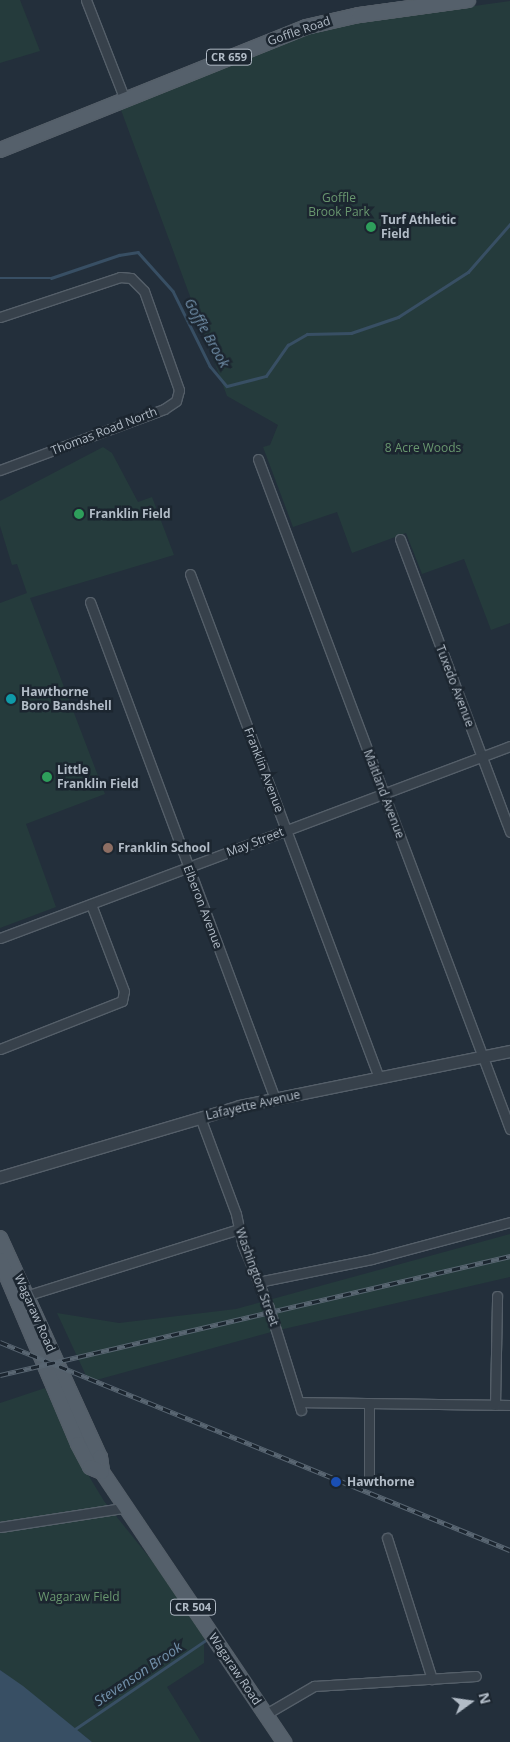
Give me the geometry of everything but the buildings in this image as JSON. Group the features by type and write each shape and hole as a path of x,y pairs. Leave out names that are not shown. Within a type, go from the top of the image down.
{"main road":[{"name":"Goffle Road","path":"0,150 314,24 468,0"},
{"name":"Wagaraw Road","path":"0,1238 21,1298 78,1444 90,1467 102,1472 123,1508 284,1742"},
{"name":"Wagaraw Road","path":"0,1260 21,1298"}],"street":[{"path":"86,0 126,100"},
{"name":"Thomas Road North","path":"0,317 120,277 131,278 144,291 179,390 176,401 164,409 0,470"},
{"name":"Maitland Avenue","path":"258,459 510,1129"},
{"name":"Tuxedo Avenue","path":"400,539 510,832"},
{"name":"Franklin Avenue","path":"190,574 379,1078"},
{"name":"Elberon Avenue","path":"90,602 276,1099"},
{"name":"May Street","path":"0,938 510,746"},
{"path":"0,1049 122,1001 124,991 91,904"},
{"name":"Lafayette Avenue","path":"0,1177 200,1117 276,1099 510,1052"},
{"name":"Washington Street","path":"200,1117 300,1406 369,1403"},
{"path":"258,1282 372,1259 510,1222"},
{"path":"21,1298 238,1229"},
{"path":"495,1405 497,1296"},
{"path":"369,1477 369,1403 510,1405"},
{"path":"0,1527 123,1508"},
{"path":"387,1538 432,1679"},
{"path":"266,1714 314,1686 476,1676"}],"green space":[{"path":"0,0 20,0 40,51 0,63"},
{"name":"Goffle Brook Park","path":"510,1 510,623 491,630 464,559 422,574 406,533 352,553 337,512 293,527 263,447 270,445 278,425 227,396 121,110 293,39 344,24"},
{"path":"103,447 112,453 138,502 152,497 174,555 30,598 105,794 26,824 56,907 0,928 0,603 27,593 17,564 12,565 0,526 0,501"},
{"path":"510,1234 510,1277 275,1331 89,1382 57,1313 119,1323 236,1309"},
{"name":"Wagaraw Field","path":"45,1388 73,1450 104,1501 153,1562 204,1636 204,1663 167,1687 201,1742 92,1742 0,1670 0,1403"}],"water":[{"path":"0,1670 23,1686 92,1742 0,1742"}],"waterway":[{"name":"Goffle Brook","path":"0,278 51,278 119,255 138,252 173,291 210,366 227,386 266,376 288,345 307,334 351,333 398,317 468,272 510,224"},
{"name":"Stevenson Brook","path":"75,1729 209,1638"}],"railway":[{"path":"0,1375 510,1256"},
{"path":"0,1342 510,1550"}],"place":[{"name":"Turf Athletic Field","path":"371,227"},
{"name":"Franklin Field","path":"79,514"},
{"name":"Hawthorne Boro Bandshell","path":"11,699"},
{"name":"Little Franklin Field","path":"47,777"},
{"name":"Franklin School","path":"108,848"},
{"name":"Hawthorne","path":"336,1482"}],"park label":[{"name":"8 Acre Woods","path":"423,448"}]}
